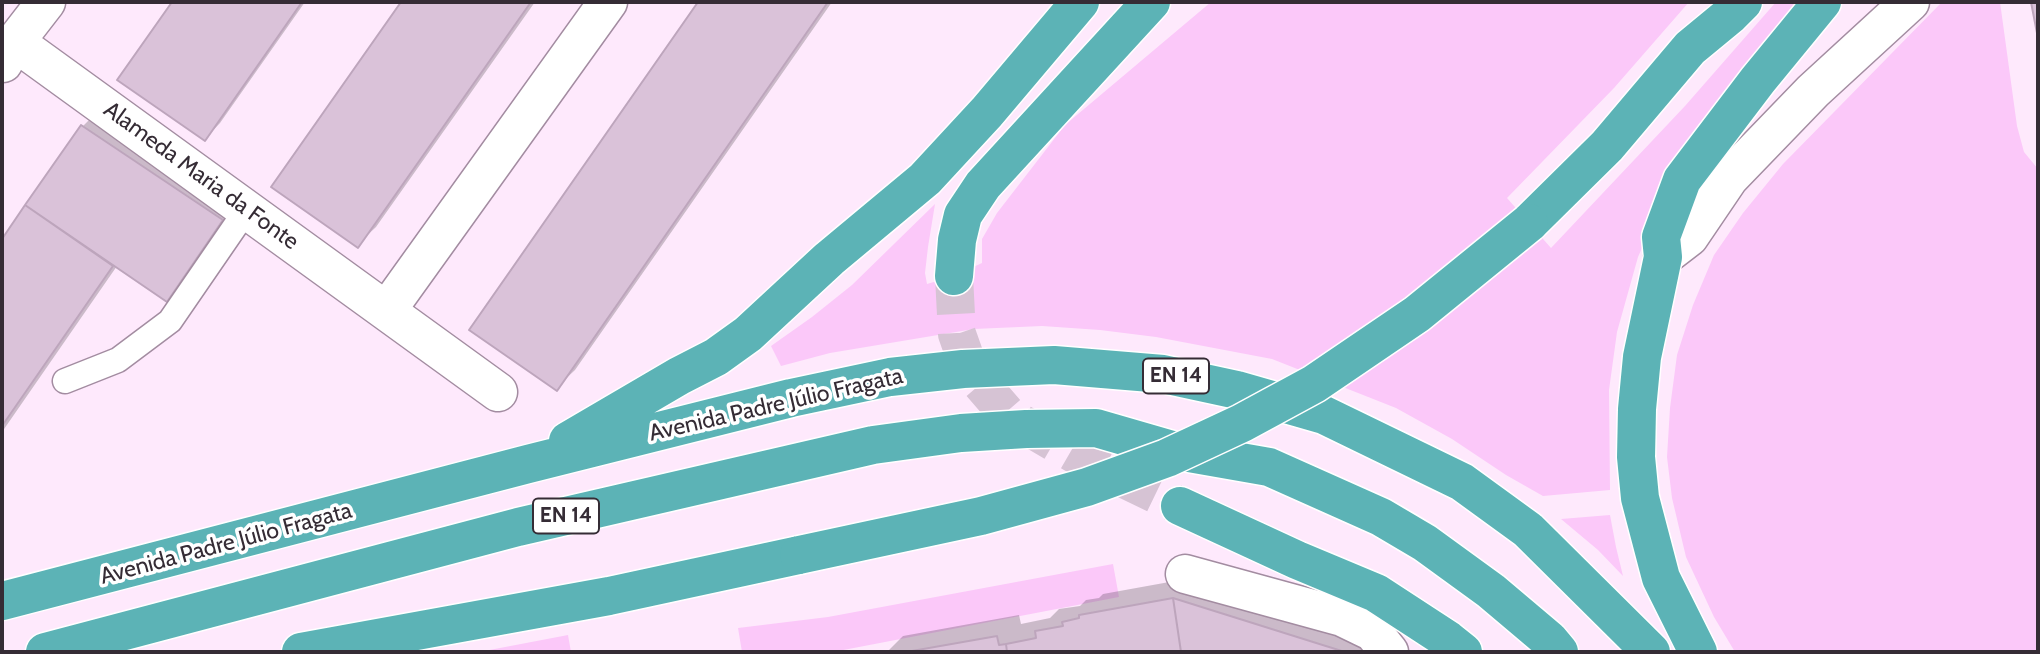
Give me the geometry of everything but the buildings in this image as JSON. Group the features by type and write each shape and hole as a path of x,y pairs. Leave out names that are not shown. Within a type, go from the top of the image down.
{"highway":[{"path":"528,464 679,376 716,358 748,334 829,260 925,179 987,112 1080,2"},
{"path":"954,276 957,240 963,215 983,185 1151,2"},
{"path":"1689,48 1709,2"},
{"path":"301,652 608,596 994,512 1087,487 1167,458 1314,384 1417,314 1529,223 1607,146 1689,48 1743,2"},
{"path":"1698,652 1661,578 1640,498 1636,457 1642,357 1663,257 1661,237 1682,180 1822,2"},
{"name":"Avenida Padre Júlio Fragata","path":"2,601 791,398 891,377 963,369 1054,365 1163,374 1237,390 1324,415 1462,482 1528,530 1651,652"},
{"name":"EN 14","path":"44,652 517,527 802,460 873,445 961,433 1054,428 1096,428 1172,450 1269,467 1336,496 1381,517 1425,544 1491,591 1549,640 1559,652"},
{"path":"1180,506 1376,593 1463,652"},
{"path":"1661,578 1710,652"}],"street":[{"path":"9,53 46,2"},
{"path":"387,310 608,2"},
{"path":"1663,257 1689,237 1729,178 1803,100 1910,2"},
{"name":"Alameda Maria da Fonte","path":"9,53 247,209 498,392"},
{"path":"1185,574 1342,617 1373,632 1389,652"}],"lane":[{"path":"65,381 118,360 170,321 247,209"}],"shaded area":[{"path":"1211,2 1689,2 1614,88 1507,198 1551,248 1685,106 1776,2 1801,2 1673,178 1638,257 1617,332 1609,390 1610,490 1543,496 1452,439 1396,408 1272,359 1156,337 1042,326 974,329 830,353 781,366 771,346 852,285 935,204 925,273 927,284 954,276 982,263 982,239 997,213 1065,125"},
{"path":"1942,2 2000,2 2017,126 2024,152 2038,169 2038,652 1735,652 1714,617 1686,557 1672,498 1667,457 1677,355 1693,305 1714,255 1743,213 1783,164"},
{"path":"1610,515 1623,576 1598,550 1561,519"},
{"path":"1113,564 1119,597 833,652 742,652 738,628 828,617"},
{"path":"568,635 571,652 479,652"}],"tunnel":[{"path":"954,276 957,334 970,371 1009,416 1083,459 1180,506"}]}
